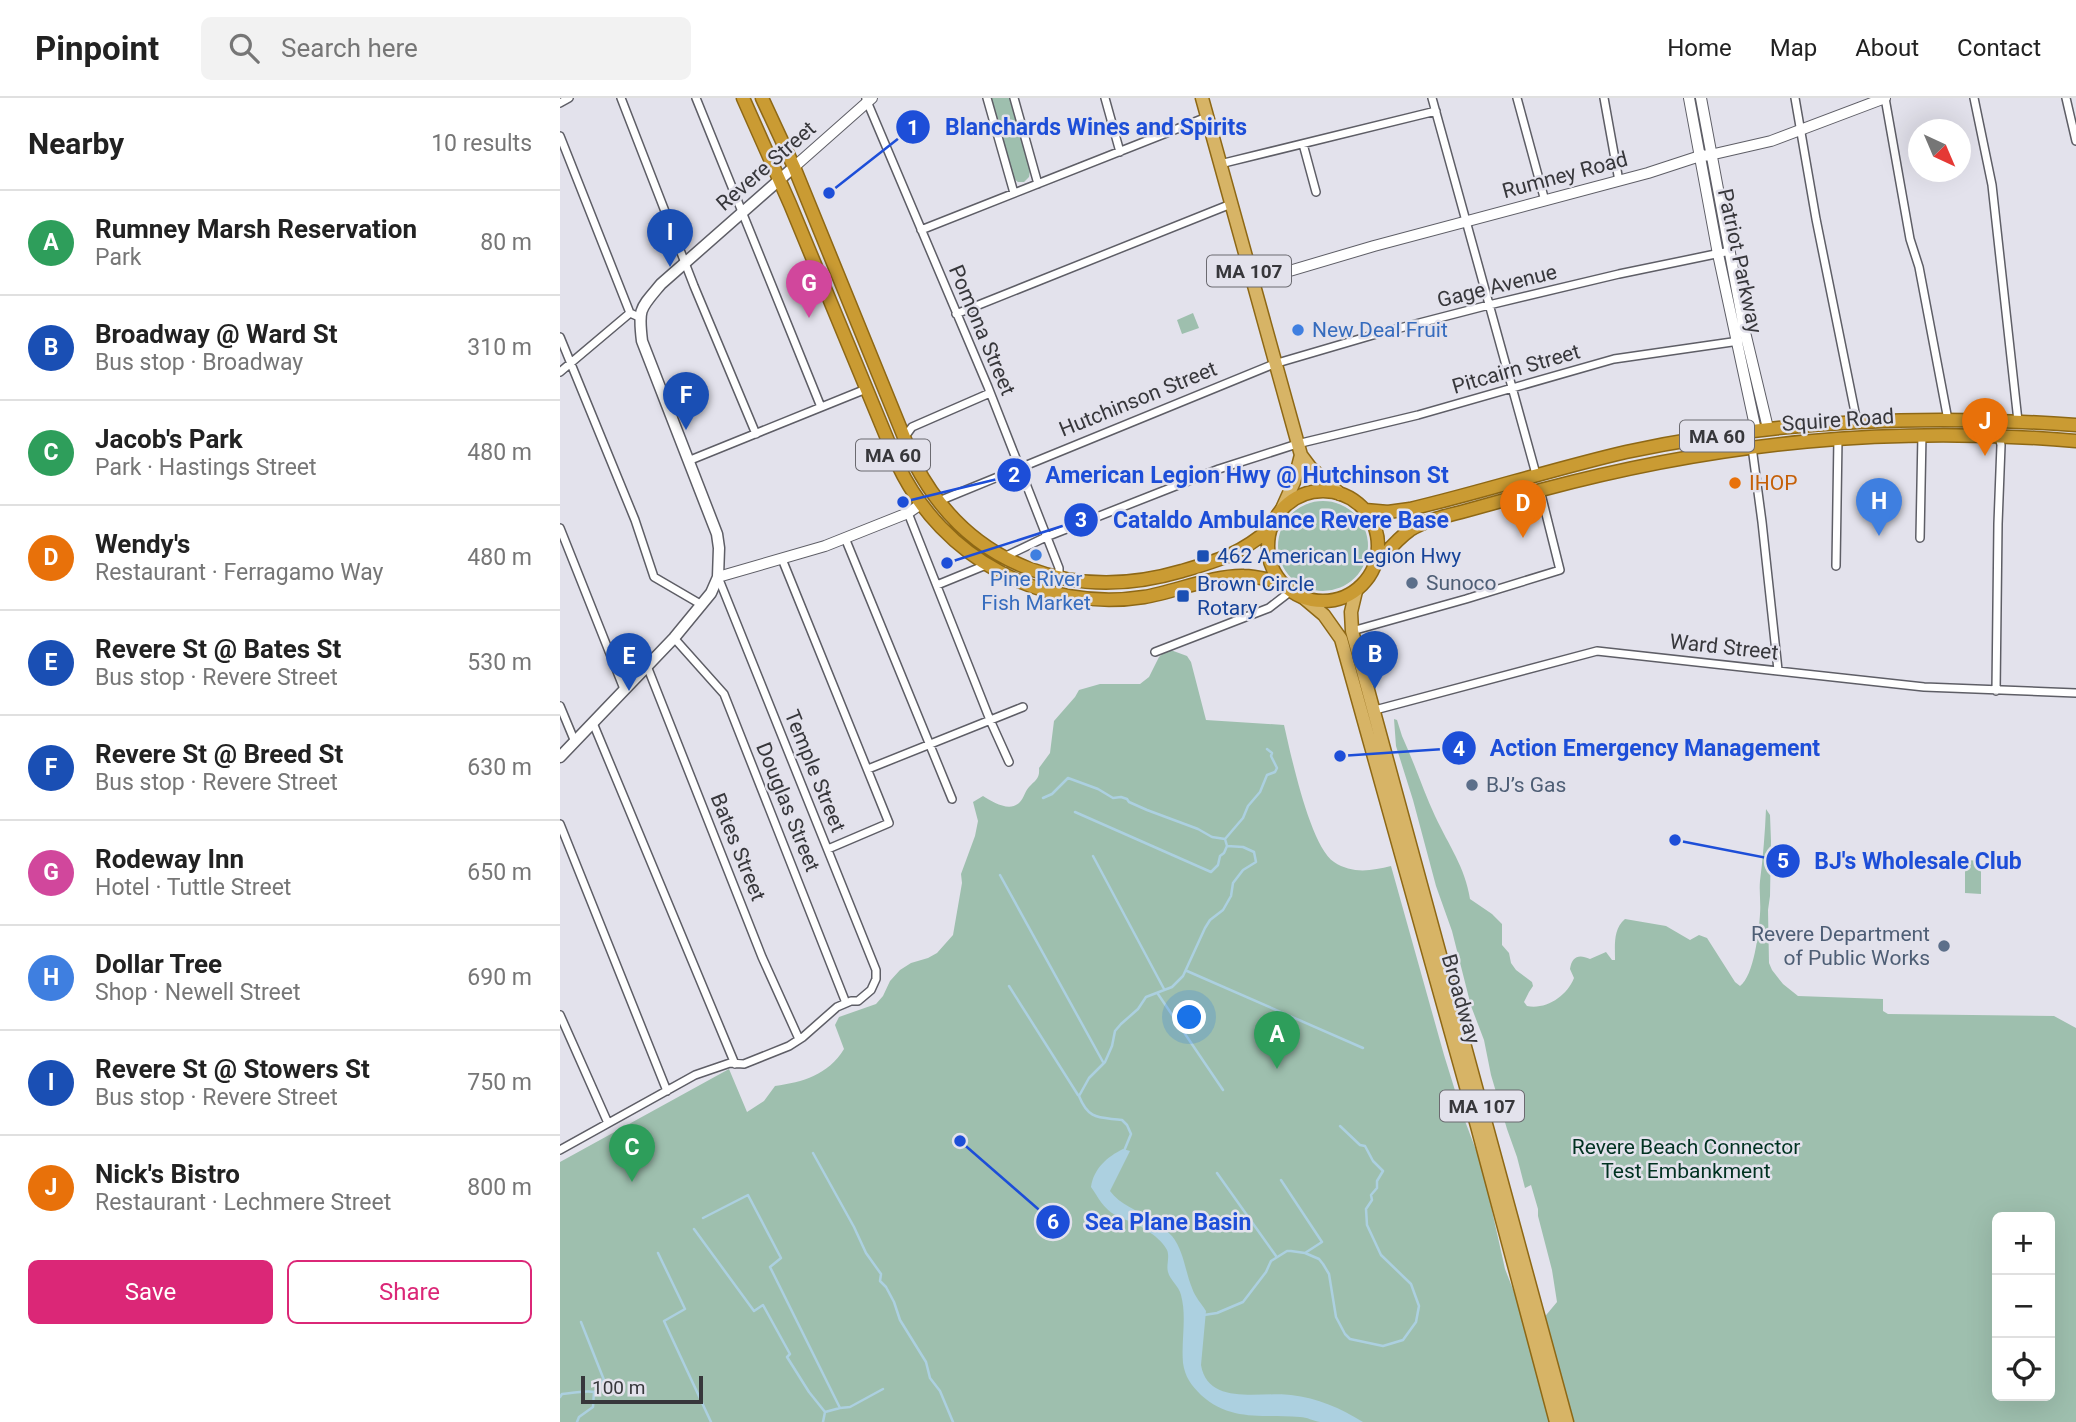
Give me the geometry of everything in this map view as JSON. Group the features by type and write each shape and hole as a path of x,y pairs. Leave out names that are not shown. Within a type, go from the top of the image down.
{"highway":[{"name":"MA 60","path":"743,98 780,180 901,472 921,504 951,539 986,565 1012,579 1064,596 1094,600 1146,597 1240,576 1281,582"},
{"name":"MA 60","path":"762,98 794,167 922,477 939,501 968,532 1004,557 1059,578 1087,583 1138,582 1230,556 1251,545 1272,527 1281,510"},
{"name":"Squire Road","path":"1366,510 1388,512 1410,509 1636,450 1761,427 1948,420 2076,425"},
{"name":"Squire Road","path":"1376,564 1400,538 1417,526 1540,490 1658,462 1752,447 1838,438 1922,434 2076,441"},
{"path":"1281,510 1298,497 1312,492 1340,494 1356,502 1366,510 1378,536 1376,564"},
{"path":"1272,527 1269,538 1272,567 1291,592 1320,602 1334,601 1356,591"},
{"name":"MA 60","path":"1356,591 1368,579 1376,564"}],"main road":[{"name":"MA 107","path":"1202,98 1299,449 1310,467 1340,494"},
{"name":"Revere Street","path":"634,315 661,284 794,167"},
{"path":"560,757 674,638 711,593 718,577 719,548 716,534 634,315"},
{"path":"1281,510 1294,482 1299,449"},
{"name":"Broadway","path":"1356,591 1351,612 1352,631 1567,1422"},
{"name":"Broadway","path":"1305,599 1324,615 1341,639 1477,1126 1556,1422"}],"street":[{"path":"560,103 569,98"},
{"path":"621,98 685,263 756,434"},
{"path":"696,98 821,407"},
{"path":"988,98 1014,193"},
{"path":"1014,98 1038,184"},
{"path":"1105,98 1120,152"},
{"path":"1432,98 1536,474"},
{"path":"1517,98 1545,201"},
{"path":"1604,98 1619,181"},
{"name":"Patriot Parkway","path":"1689,98 1730,251 1742,340"},
{"name":"Patriot Parkway","path":"1701,98 1705,155 1718,254 1742,340 1761,427"},
{"path":"1795,98 1857,422"},
{"path":"1885,98 1910,239 1919,267 1948,420"},
{"name":"Rumney Road","path":"1252,282 1365,248 1619,181 1705,155 1770,141 1885,98"},
{"path":"1974,98 1994,201 2018,421"},
{"path":"2066,98 2076,141"},
{"name":"Revere Street","path":"794,167 868,99"},
{"name":"Pomona Street","path":"868,99 990,394 1059,568 1059,578"},
{"path":"1220,164 1436,111"},
{"path":"921,230 1208,117"},
{"path":"560,136 634,315 560,372"},
{"path":"1303,144 1316,192"},
{"path":"956,314 1231,204"},
{"name":"Gage Avenue","path":"1275,364 1489,305 1730,251"},
{"path":"560,337 635,520 654,577 702,605"},
{"name":"Pitcairn Street","path":"1004,557 1046,537 1219,469 1299,449 1614,359 1742,340"},
{"name":"Hutchinson Street","path":"939,501 1275,364"},
{"path":"688,461 866,389"},
{"path":"904,438 912,427 990,394"},
{"path":"1920,538 1922,434"},
{"path":"1996,691 2001,445 1999,436"},
{"path":"1836,566 1838,438"},
{"path":"1752,447 1778,670"},
{"path":"1352,631 1560,570 1540,490"},
{"path":"718,577 845,538 908,513 921,504"},
{"path":"908,513 1009,762"},
{"path":"560,528 624,689"},
{"path":"845,538 952,799"},
{"path":"782,559 889,823 828,849"},
{"path":"937,585 986,565"},
{"name":"Temple Street","path":"718,577 876,970 876,979 871,990 858,1001 846,1003"},
{"path":"1155,652 1269,608 1291,592"},
{"name":"Douglas Street","path":"674,638 724,694 846,1003"},
{"name":"Ward Street","path":"1375,710 1597,651 1924,687 2076,693"},
{"name":"Bates Street","path":"647,666 762,957 799,1039"},
{"path":"560,706 575,742"},
{"path":"868,769 1023,707"},
{"path":"593,723 735,1064"},
{"path":"560,824 667,1091"},
{"path":"560,1150 709,1069 744,1064 789,1046 837,1007 846,1003"},
{"path":"560,1015 608,1124"}],"green space":[{"path":"991,98 1010,98 1030,171 1024,182 1013,178"},
{"path":"1193,313 1199,328 1182,334 1177,320"},
{"path":"1323,501 1340,504 1355,514 1365,529 1368,546 1365,563 1355,578 1340,588 1323,591 1306,588 1291,578 1281,563 1278,546 1281,529 1291,514 1306,504"},
{"name":"Revere Beach Connector Test Embankment","path":"1168,649 1187,656 1191,662 1206,720 1284,725 1309,820 1325,853 1334,862 1348,868 1362,870 1391,866 1444,1055 1482,1166 1505,1269 1523,1315 1542,1320 1557,1302 1552,1270 1531,1185 1525,1188 1491,1075 1484,1040 1471,1006 1452,931 1436,886 1396,746 1394,719 1397,720 1435,816 1460,867 1470,899 1502,924 1502,945 1509,953 1511,963 1532,982 1533,986 1524,1002 1527,1006 1548,1004 1561,996 1574,978 1570,969 1572,961 1577,957 1590,959 1606,952 1615,960 1617,932 1625,919 1666,926 1690,940 1699,935 1707,938 1740,986 1749,973 1757,942 1766,809 1770,815 1771,841 1769,963 1783,984 1798,996 1883,999 1883,1011 1888,1014 2054,1016 2076,1028 2076,1422 560,1422 560,1162 729,1069 747,1112 764,1101 775,1086 805,1079 823,1071 844,1049 835,1025 839,1017 876,1004 900,970 937,953 953,935 962,883 961,874 978,821 973,802 983,796 1007,807 1020,802 1038,777 1039,768 1050,753 1054,721 1079,690 1100,684 1140,684 1149,677 1159,657"},
{"path":"1965,860 1981,861 1981,894 1965,893"}],"water":[{"path":"1123,1149 1130,1151 1110,1191 1124,1204 1159,1224 1172,1236 1179,1248 1193,1291 1206,1311 1201,1365 1206,1378 1214,1387 1225,1392 1291,1395 1320,1401 1363,1422 1320,1422 1303,1417 1235,1413 1212,1404 1194,1388 1184,1368 1183,1303 1168,1272 1167,1250 1151,1233 1111,1212 1091,1187 1102,1164"}],"waterway":[{"path":"1075,812 1211,872 1218,865 1227,846 1225,839 1243,818 1248,806 1260,792 1267,775 1275,772 1277,768 1272,753 1267,749"},
{"path":"1043,798 1052,794 1068,778 1098,789 1113,798 1127,799 1212,837 1225,839"},
{"path":"1124,1151 1131,1134 1127,1125 1122,1120 1091,1114 1079,1096 1089,1078 1105,1062 1115,1031 1121,1024 1138,1009 1146,997 1172,987 1183,976 1205,928 1210,920 1223,910 1231,896 1233,883 1243,870 1256,862 1254,852 1243,847 1227,846"},
{"path":"1093,856 1164,989"},
{"path":"1000,875 1103,1062"},
{"path":"1187,971 1363,1048"},
{"path":"1009,986 1078,1095"},
{"path":"1158,994 1223,1090"},
{"path":"1204,1315 1217,1313 1243,1302 1271,1261 1291,1251 1305,1253 1319,1259 1323,1264 1329,1274 1336,1317 1350,1339 1383,1346 1403,1340 1416,1322 1419,1306 1411,1284 1381,1255 1367,1225 1366,1209 1383,1171 1373,1161 1365,1146 1360,1145 1340,1126"},
{"path":"813,1153 866,1253 881,1274 880,1281 886,1287 900,1320 926,1362 930,1378 940,1391 953,1422"},
{"path":"1217,1173 1276,1256"},
{"path":"1281,1180 1322,1242 1305,1253"},
{"path":"703,1218 748,1195 781,1258 770,1267 840,1408"},
{"path":"694,1229 754,1311 763,1305 790,1354 787,1357 825,1412"},
{"path":"658,1253 685,1309 664,1321 711,1422"},
{"path":"581,1322 604,1380 594,1392"},
{"path":"823,1422 825,1412 850,1407 883,1389"},
{"path":"560,1397 562,1394 594,1392 593,1407 579,1417 577,1422"}],"place":[{"name":"Blanchards Wines and Spirits","path":"829,193"},
{"name":"Revere St @ Stowers St","path":"670,267"},
{"name":"Rodeway Inn","path":"809,318"},
{"name":"New Deal Fruit","path":"1298,330"},
{"name":"Revere St @ Breed St","path":"686,430"},
{"name":"Nick's Bistro","path":"1985,456"},
{"name":"IHOP","path":"1735,483"},
{"name":"American Legion Hwy @ Hutchinson St","path":"903,502"},
{"name":"Dollar Tree","path":"1879,536"},
{"name":"Wendy's","path":"1523,538"},
{"name":"Pine River Fish Market","path":"1036,555"},
{"name":"462 American Legion Hwy","path":"1203,556"},
{"name":"Cataldo Ambulance Revere Base","path":"947,563"},
{"name":"Sunoco","path":"1412,583"},
{"name":"Brown Circle Rotary","path":"1183,596"},
{"name":"Broadway @ Ward St","path":"1375,689"},
{"name":"Revere St @ Bates St","path":"629,691"},
{"name":"Action Emergency Management","path":"1340,756"},
{"name":"BJ’s Gas","path":"1472,785"},
{"name":"BJ's Wholesale Club","path":"1675,840"},
{"name":"Revere Department of Public Works","path":"1944,946"},
{"name":"Rumney Marsh Reservation","path":"1277,1069"},
{"name":"Sea Plane Basin","path":"960,1141"},
{"name":"Jacob's Park","path":"632,1182"}]}
